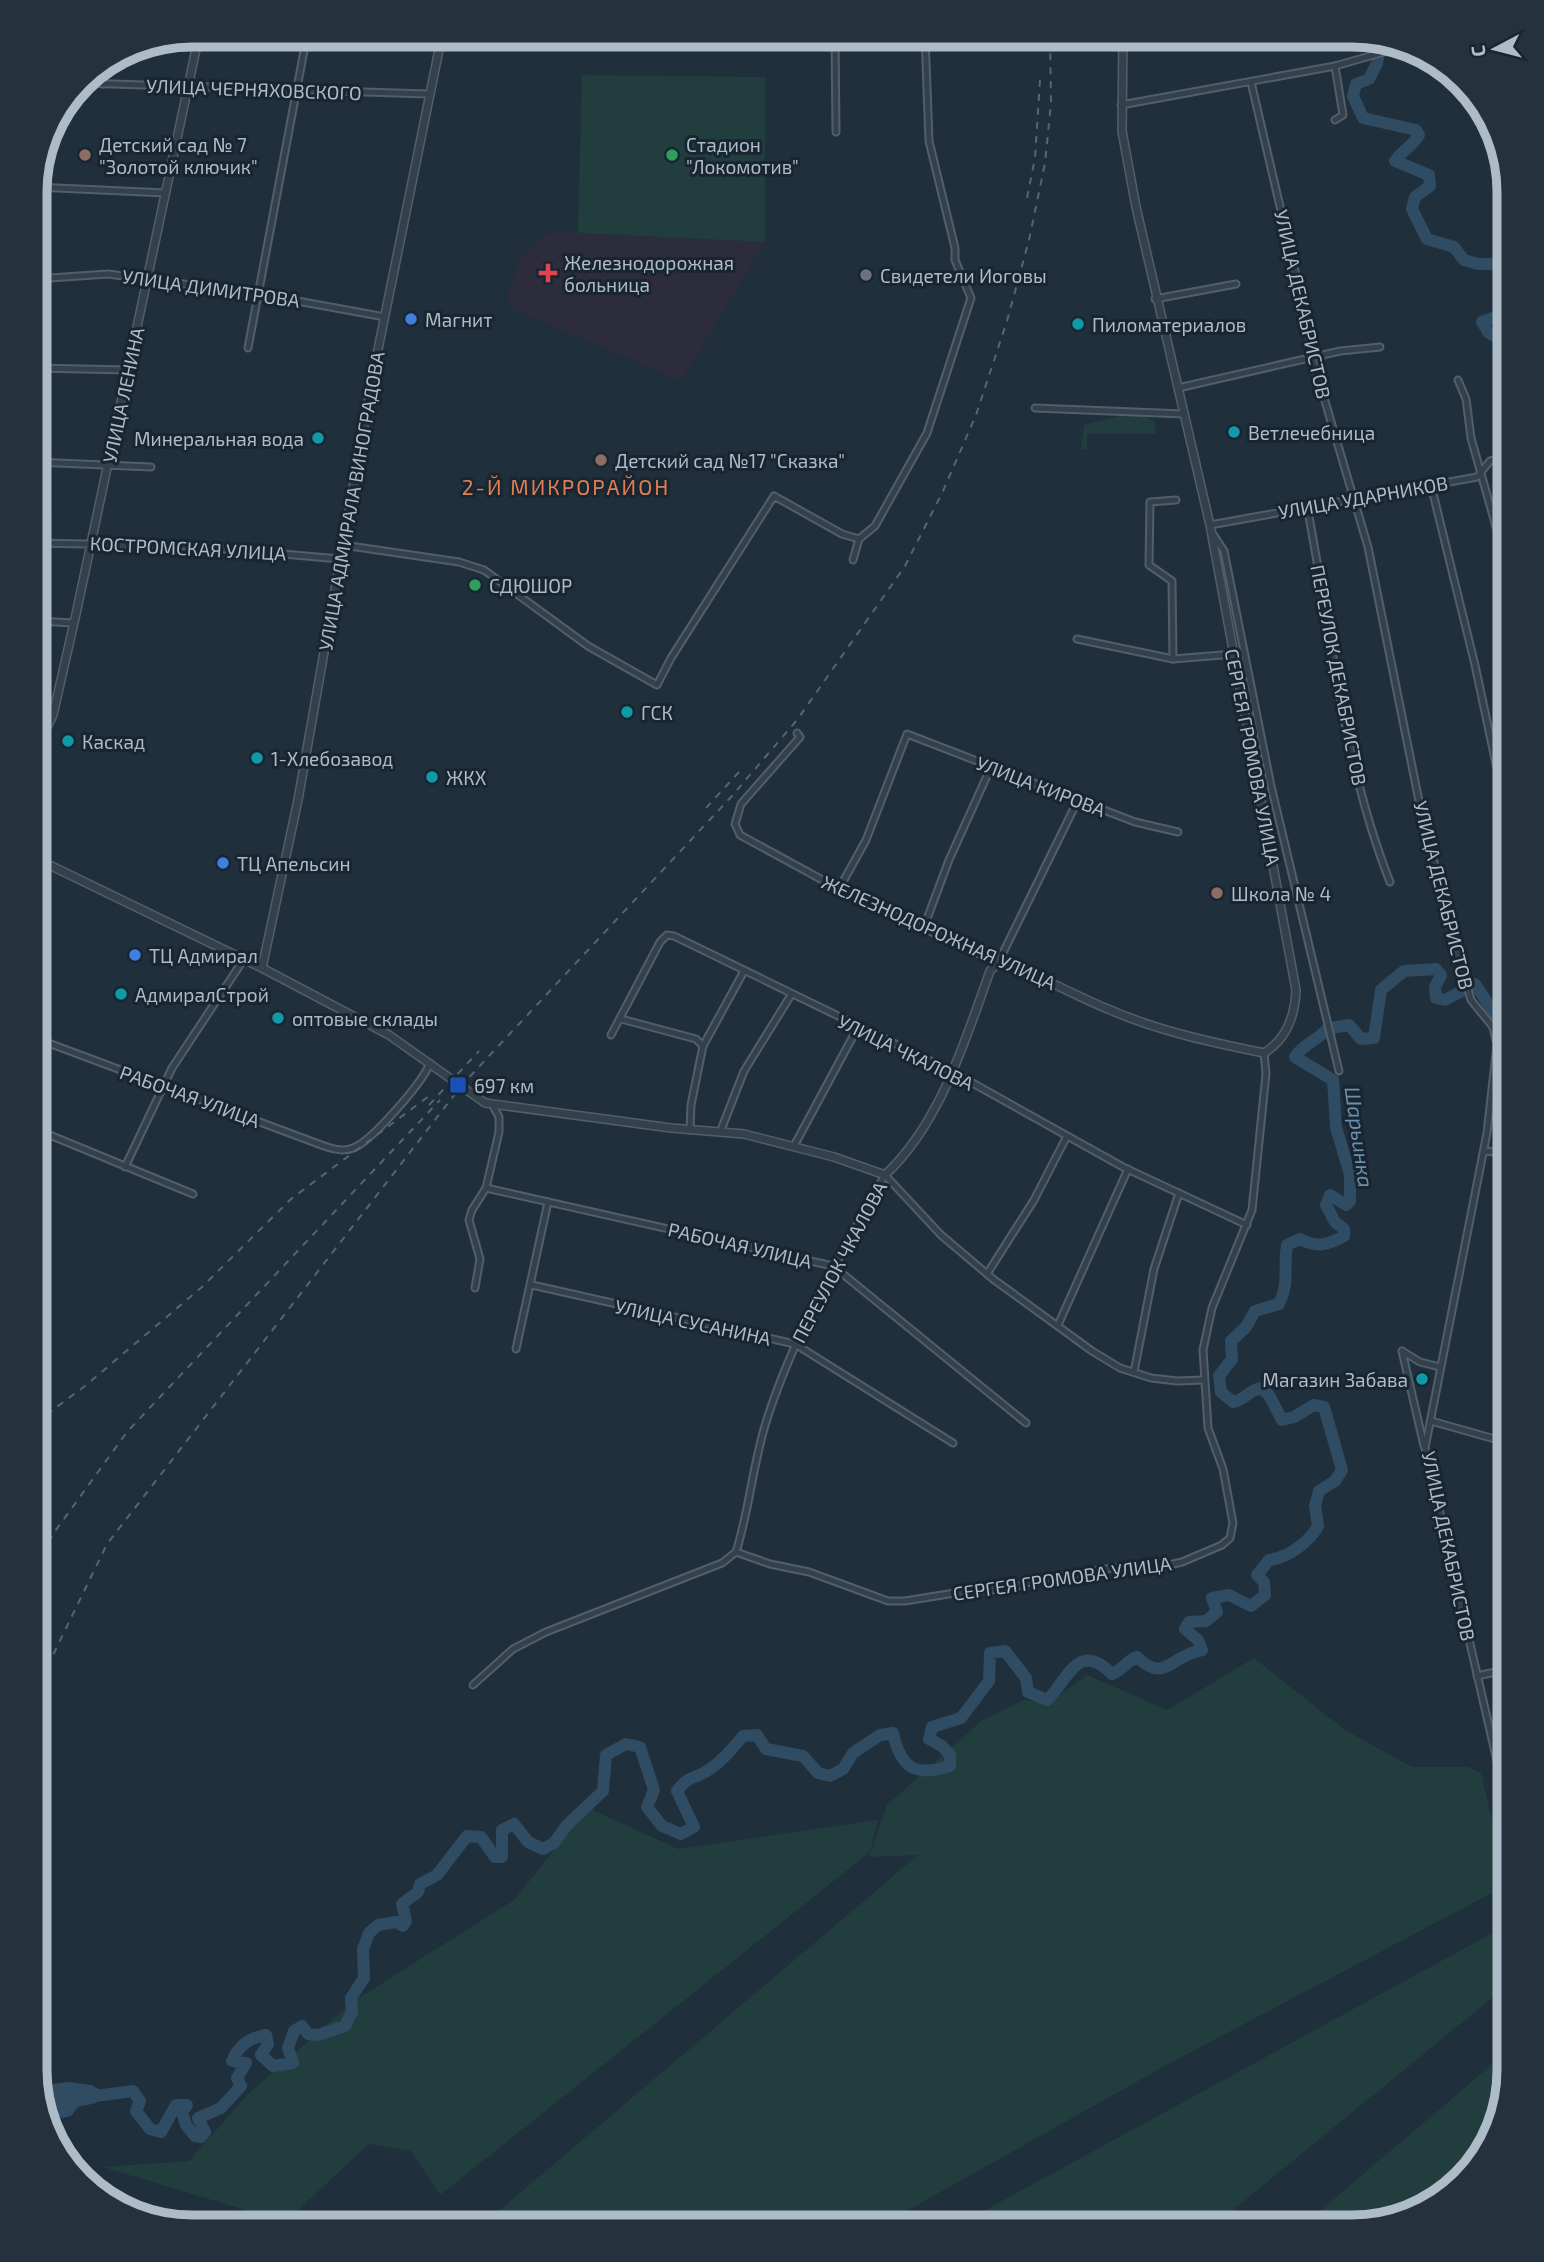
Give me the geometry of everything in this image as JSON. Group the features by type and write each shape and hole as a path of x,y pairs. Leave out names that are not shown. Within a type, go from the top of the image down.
{"street":[{"name":"УЛИЦА ЛЕНИНА","path":"48,726 53,715 74,623 196,48"},
{"path":"248,348 305,48"},
{"name":"УЛИЦА АДМИРАЛА ВИНОГРАДОВА","path":"262,968 298,800 385,317 439,48"},
{"path":"835,48 836,132"},
{"path":"853,560 859,539 875,526 927,433 971,298 955,260 955,248 929,141 925,48"},
{"name":"СЕРГЕЯ ГРОМОВА УЛИЦА","path":"736,1552 769,1564 809,1572 888,1601 1009,1589 1036,1580 1119,1567 1142,1571 1182,1562 1222,1545 1230,1538 1233,1523 1223,1469 1208,1428 1204,1380 1205,1329 1247,1225 1257,1182 1266,1074 1264,1053 1276,1045 1295,1013 1296,990 1211,529 1155,299 1122,131 1123,48"},
{"path":"1121,105 1335,66 1385,51"},
{"path":"1335,66 1343,115 1335,120"},
{"path":"103,84 104,78"},
{"name":"УЛИЦА ДЕКАБРИСТОВ","path":"1251,82 1309,331 1312,357 1368,547 1423,816 1471,1000 1493,1027 1497,1064 1483,1151 1425,1448 1497,1759"},
{"name":"УЛИЦА ЧЕРНЯХОВСКОГО","path":"96,84 428,94"},
{"path":"48,188 166,193"},
{"name":"УЛИЦА ДИМИТРОВА","path":"48,278 108,274 148,278 259,294 385,317"},
{"path":"1155,299 1236,284"},
{"path":"1178,388 1312,357 1380,347"},
{"path":"48,368 129,370"},
{"path":"1458,380 1466,399 1471,438 1497,529"},
{"path":"1035,408 1184,414"},
{"name":"УЛИЦА УДАРНИКОВ","path":"1211,529 1307,506 1477,477 1490,461 1497,460"},
{"path":"48,462 151,467"},
{"path":"1431,485 1475,664 1497,768"},
{"path":"343,545 458,562 484,570 588,646 657,685 671,658 774,496 842,534 859,539"},
{"path":"1173,659 1172,581 1149,565 1150,502 1176,500"},
{"name":"ПЕРЕУЛОК ДЕКАБРИСТОВ","path":"1307,506 1342,712 1370,832 1390,882"},
{"path":"1211,529 1224,551 1274,800 1339,1072"},
{"name":"КОСТРОМСКАЯ УЛИЦА","path":"48,542 262,550 340,559"},
{"path":"48,622 74,623"},
{"path":"1077,639 1173,659 1234,654"},
{"name":"ЖЕЛЕЗНОДОРОЖНАЯ УЛИЦА","path":"797,733 800,737 741,804 735,824 740,835 839,889 998,963 1023,969 1109,1010 1183,1037 1264,1053"},
{"name":"УЛИЦА КИРОВА","path":"839,889 866,840 907,734 1135,822 1178,832"},
{"path":"924,927 949,860 991,767"},
{"name":"ПЕРЕУЛОК ЧКАЛОВА","path":"736,1552 767,1419 795,1344 833,1266 885,1175 908,1154 951,1071 990,971 998,963 1078,800"},
{"path":"48,865 244,959 389,1035 444,1071 479,1100 492,1104 690,1130 721,1130 794,1146 885,1175 941,1236 1092,1351 1134,1372 1177,1381 1204,1380"},
{"name":"УЛИЦА ЧКАЛОВА","path":"611,1035 629,998 667,935 951,1071 1128,1169 1247,1225"},
{"path":"125,1167 162,1086 201,1020 244,959"},
{"path":"690,1130 691,1105 703,1046 744,971"},
{"path":"721,1130 744,1071 791,995"},
{"path":"621,1019 696,1039 703,1046"},
{"path":"794,1146 858,1027"},
{"path":"1493,1027 1497,1028"},
{"name":"РАБОЧАЯ УЛИЦА","path":"48,1043 316,1143 346,1150 366,1142 394,1108 422,1082 431,1062"},
{"path":"475,1288 480,1259 470,1220 472,1210 486,1188 500,1124 492,1104"},
{"path":"47,1134 193,1194"},
{"path":"988,1274 1034,1200 1067,1136"},
{"path":"1483,1151 1497,1152"},
{"path":"1058,1325 1128,1169"},
{"name":"РАБОЧАЯ УЛИЦА","path":"486,1188 833,1266 1026,1423"},
{"path":"1134,1372 1154,1269 1180,1193"},
{"path":"516,1349 548,1202"},
{"name":"УЛИЦА СУСАНИНА","path":"532,1285 795,1344 953,1443"},
{"path":"1425,1448 1402,1351 1420,1362 1440,1367"},
{"path":"1431,1421 1497,1440"},
{"path":"473,1685 498,1661 524,1643 581,1617 722,1563 736,1552"},
{"path":"1477,1676 1497,1672"}],"shaded area":[{"path":"554,232 765,242 681,381 510,308 508,298 520,256 544,236"},
{"path":"69,2082 92,2085 103,2092 96,2103 78,2107 71,2116 62,2118 54,2113 48,2089 50,2084"}],"green space":[{"name":"Стадион \"Локомотив\"","path":"582,75 765,77 765,242 578,233"},
{"path":"1127,414 1140,414 1155,422 1155,434 1087,434 1087,450 1081,449 1084,425"},
{"path":"1254,1658 1345,1730 1412,1767 1468,1767 1481,1773 1497,1842 1497,1890 1172,2062 900,2215 495,2214 918,1855 869,1857 887,1805 981,1721 1023,1700 1049,1703 1087,1675 1167,1710"},
{"path":"588,1808 678,1849 878,1820 870,1852 440,2195 411,2151 369,2144 294,2214 259,2214 103,2167 189,2161 248,2094 354,2001 514,1900"},
{"path":"1497,1931 1497,1994 1227,2215 977,2215"},
{"path":"1497,2060 1496,2089 1486,2125 1467,2158 1440,2185 1407,2204 1389,2210 1371,2214 1315,2215"}],"waterway":[{"name":"Шарьинка","path":"1379,50 1369,79 1356,84 1353,96 1363,118 1416,130 1419,135 1395,161 1429,175 1430,186 1415,197 1412,209 1427,239 1454,247 1464,260 1497,266"},
{"name":"Шарьинка","path":"1497,316 1482,322 1488,332 1497,338"},
{"name":"Шарьинка","path":"1331,1028 1349,1025 1361,1039 1374,1038 1381,990 1404,971 1436,969 1441,975 1435,987 1436,998 1445,1000 1475,984 1497,1016"},
{"name":"Шарьинка","path":"88,2097 133,2091 140,2101 136,2111 150,2129 161,2132 176,2105 187,2105 182,2112 186,2125 195,2136 201,2137 205,2132 198,2118 221,2108 241,2086 237,2078 246,2063 232,2061 245,2043 266,2035 268,2044 261,2055 273,2066 293,2063 288,2048 294,2031 302,2026 308,2034 318,2035 345,2026 352,2012 351,1998 364,1978 363,1949 369,1933 378,1925 396,1922 403,1926 406,1921 402,1904 418,1892 420,1884 437,1875 467,1836 481,1837 495,1857 502,1857 502,1830 514,1824 528,1842 543,1849 554,1843 567,1825 603,1791 606,1755 626,1744 640,1747 654,1790 647,1807 662,1826 681,1834 694,1827 677,1791 689,1779 719,1762 743,1736 757,1735 766,1749 803,1756 818,1773 830,1776 843,1769 853,1753 880,1735 893,1733 896,1745 906,1762 919,1770 928,1771 950,1766 950,1755 942,1746 929,1739 932,1727 961,1718 989,1681 990,1653 1005,1651 1026,1678 1028,1692 1047,1700 1074,1667 1082,1662 1100,1664 1112,1674 1137,1657 1146,1665 1161,1668 1202,1650 1198,1640 1185,1629 1189,1622 1206,1621 1217,1612 1212,1598 1229,1595 1251,1606 1265,1595 1264,1582 1257,1575 1269,1560 1290,1553 1314,1532 1318,1526 1315,1506 1319,1491 1335,1481 1342,1470 1324,1407 1314,1405 1294,1417 1282,1420 1269,1395 1261,1388 1233,1402 1221,1392 1219,1376 1232,1359 1231,1341 1246,1327 1255,1311 1279,1304 1285,1282 1287,1245 1300,1239 1312,1244 1322,1244 1344,1236 1344,1229 1335,1222 1326,1205 1330,1195 1346,1205 1350,1201 1350,1175 1336,1127 1333,1080 1295,1057 1327,1029"}],"railway":[{"path":"47,1667 107,1544 462,1085 731,797 797,720 905,566 943,491 976,415 1007,321 1029,240 1045,163 1051,103 1050,48"},
{"path":"1027,198 1035,158 1040,80"},
{"path":"706,808 739,772"},
{"path":"429,1105 479,1051"},
{"path":"47,1414 85,1386 202,1287 291,1199 433,1093"},
{"path":"47,1544 127,1432 440,1100"}],"place":[{"name":"Детский сад № 7 \"Золотой ключик\"","path":"85,155"},
{"name":"Стадион \"Локомотив\"","path":"672,155"},
{"name":"Железнодорожная больница","path":"548,273"},
{"name":"Свидетели Иоговы","path":"866,275"},
{"name":"Магнит","path":"411,319"},
{"name":"Пиломатериалов","path":"1078,324"},
{"name":"Ветлечебница","path":"1234,432"},
{"name":"Минеральная вода","path":"318,438"},
{"name":"Детский сад №17 \"Сказка\"","path":"601,460"},
{"name":"СДЮШОР","path":"475,585"},
{"name":"ГСК","path":"627,712"},
{"name":"Каскад","path":"68,741"},
{"name":"1-Хлебозавод","path":"257,758"},
{"name":"ЖКХ","path":"432,777"},
{"name":"ТЦ Апельсин","path":"223,863"},
{"name":"Школа № 4","path":"1217,893"},
{"name":"ТЦ Адмирал","path":"135,955"},
{"name":"АдмиралСтрой","path":"121,994"},
{"name":"оптовые склады","path":"278,1018"},
{"name":"697 км","path":"458,1085"},
{"name":"Магазин Забава","path":"1422,1379"}],"district":[{"name":"2-Й МИКРОРАЙОН","path":"566,486"}]}
